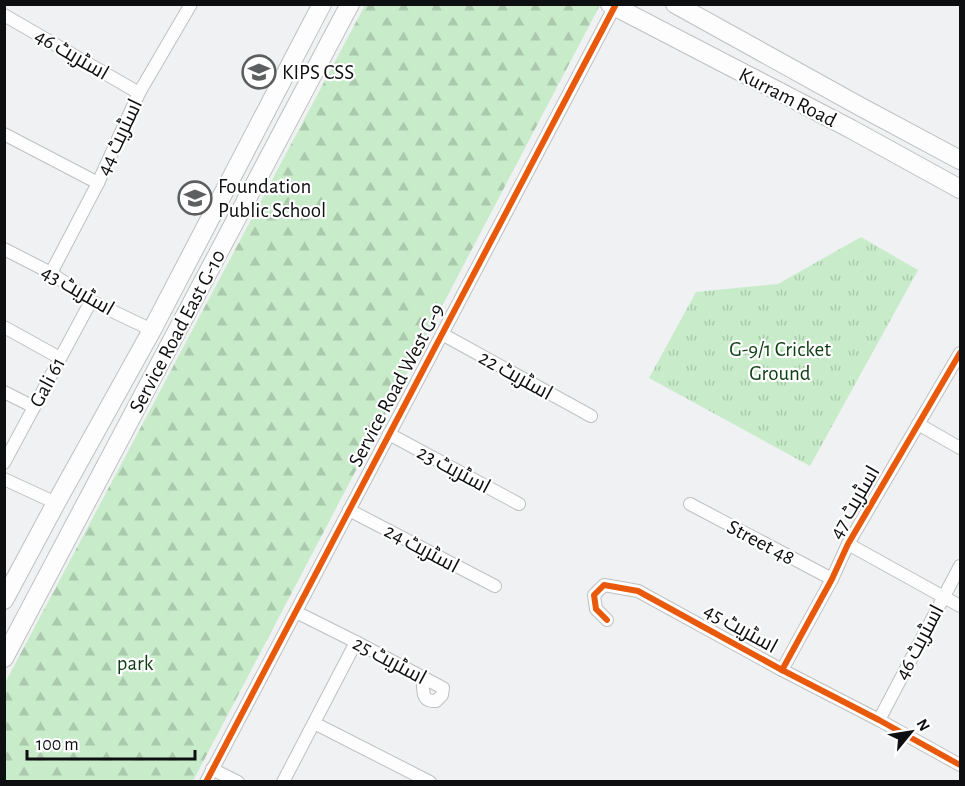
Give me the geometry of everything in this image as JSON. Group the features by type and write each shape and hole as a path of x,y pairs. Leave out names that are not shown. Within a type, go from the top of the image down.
{"main road":[{"name":"Service Road East G-10","path":"4,601 152,330 322,4"},
{"name":"Service Road East G-10","path":"4,658 350,4"},
{"name":"Kurram Road","path":"675,4 960,160"},
{"name":"Kurram Road","path":"614,5 841,123 960,189"},
{"path":"4,601 28,614"}],"street":[{"name":"اسٹریٹ 44","path":"51,273 98,183 139,93 191,4"},
{"name":"Service Road West G-9","path":"206,782 614,5"},
{"name":"اسٹریٹ 46","path":"4,15 139,93"},
{"path":"4,134 98,183"},
{"name":"اسٹریٹ 43","path":"4,249 51,273 91,301 152,330"},
{"name":"Gali 61","path":"4,463 91,301"},
{"path":"4,327 60,358"},
{"name":"اسٹریٹ 22","path":"442,334 591,416"},
{"name":"اسٹریٹ 47","path":"782,670 832,579 848,544 960,353"},
{"path":"4,392 33,407"},
{"path":"918,424 960,448"},
{"name":"اسٹریٹ 23","path":"389,434 519,504"},
{"path":"4,479 56,503"},
{"name":"Street 48","path":"690,504 832,579"},
{"name":"اسٹریٹ 24","path":"349,510 495,586"},
{"path":"848,544 960,606"},
{"name":"اسٹریٹ 46","path":"879,720 960,566"},
{"name":"اسٹریٹ 45","path":"607,620 596,609 594,595 604,585 638,591 960,765"},
{"name":"اسٹریٹ 25","path":"296,612 443,688 439,700 430,702 426,700 423,695 423,684 426,681"},
{"path":"288,780 314,723 356,642"},
{"path":"314,723 430,782"},
{"path":"212,769 238,782"}],"green space":[{"name":"park","path":"365,5 600,5 193,781 5,781 5,683"},
{"name":"G-9/1 Cricket Ground","path":"861,237 918,270 810,466 649,378 696,292 778,284"}],"cycle path":[{"path":"206,782 616,4"},
{"path":"782,670 832,579 848,544 960,353"},
{"path":"607,620 596,609 594,595 604,585 638,591 960,765"}],"place":[{"name":"KIPS CSS","path":"259,72"},
{"name":"Foundation Public School","path":"195,198"}]}
